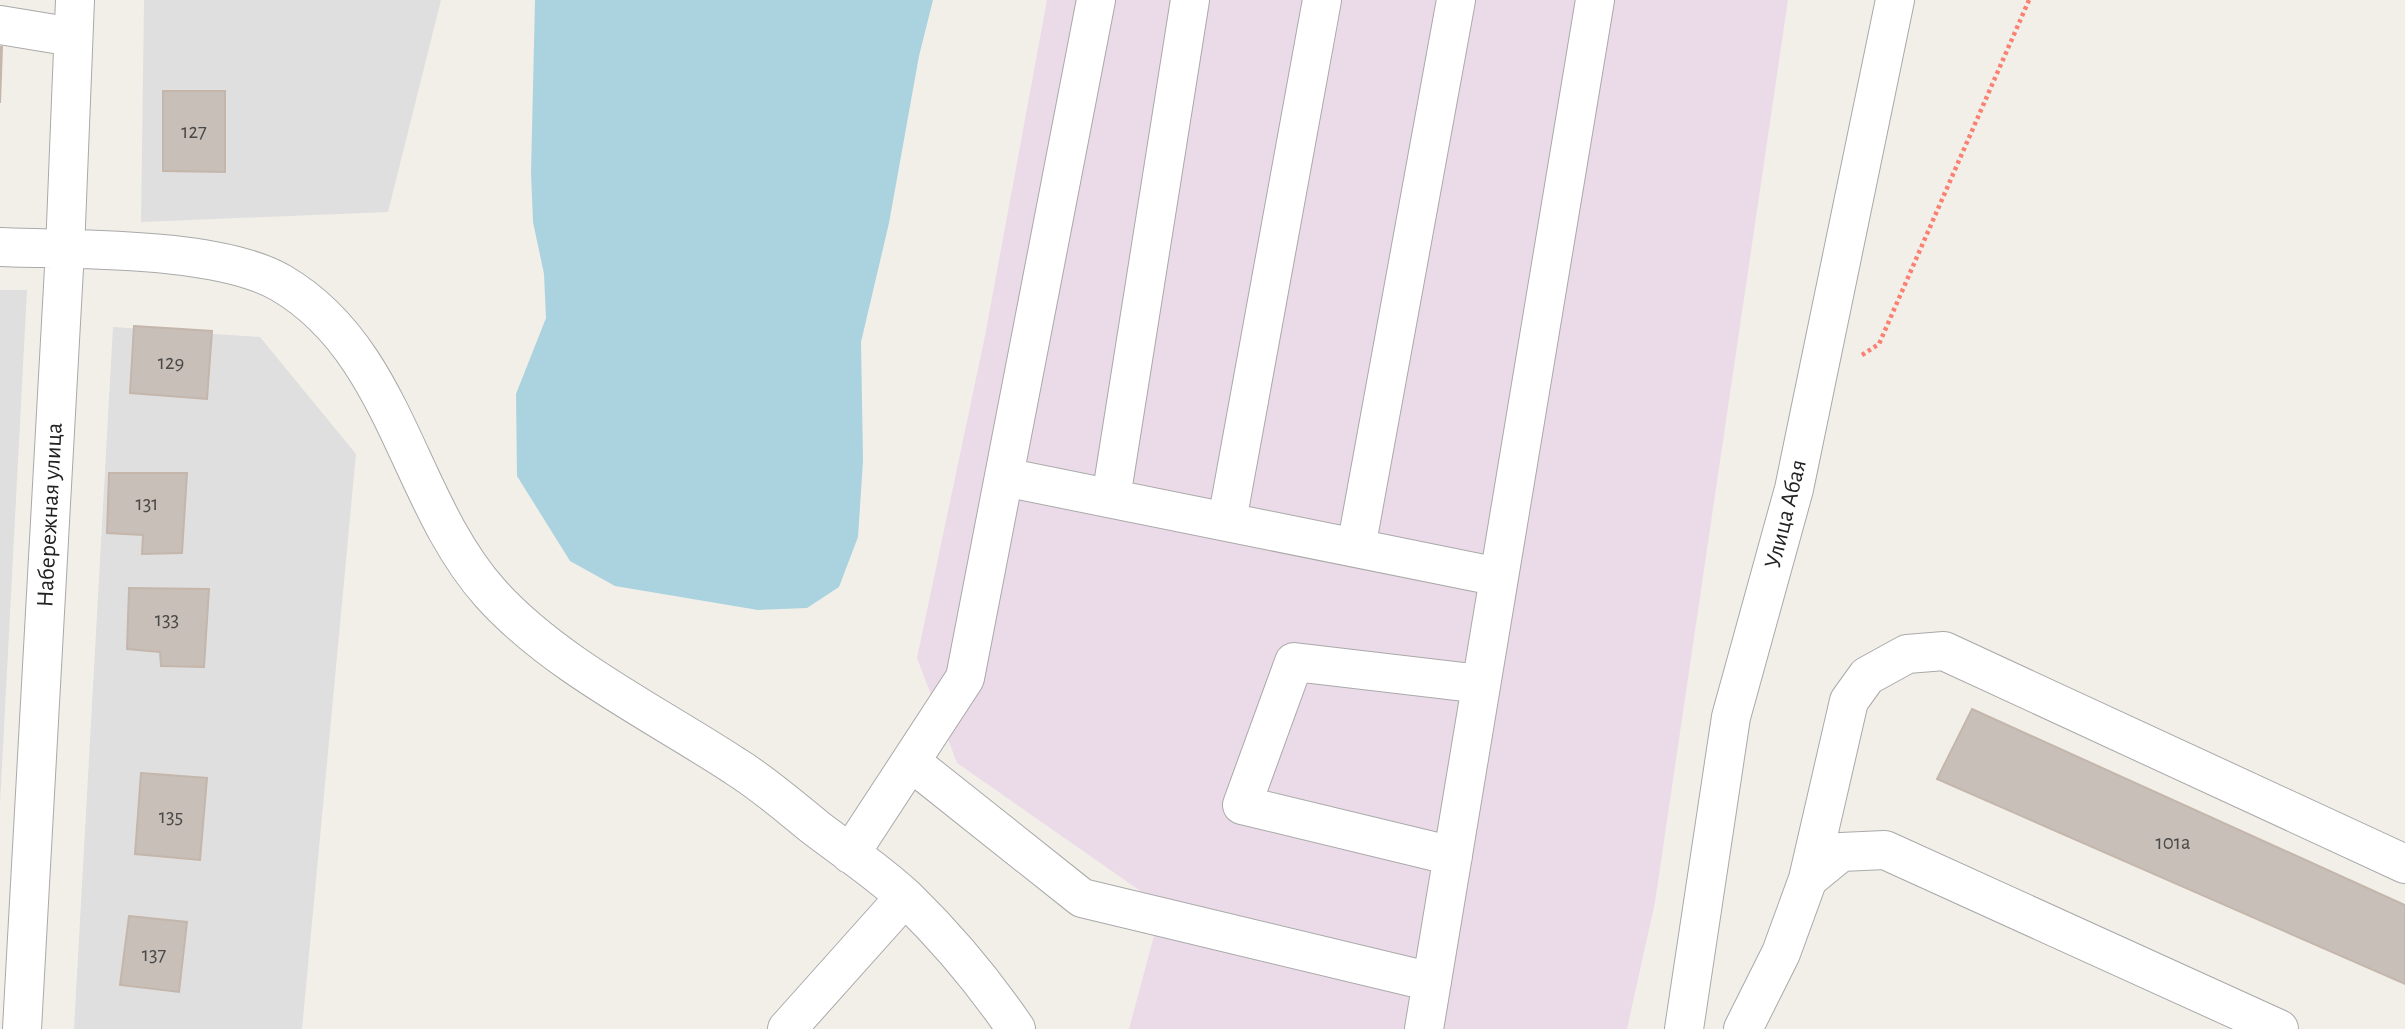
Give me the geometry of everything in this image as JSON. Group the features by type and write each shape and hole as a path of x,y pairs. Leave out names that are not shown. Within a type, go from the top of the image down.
{"street":[{"name":"Набережная улица","path":"22,1029 65,250 75,0"},
{"path":"850,855 965,678 1096,0"},
{"path":"1111,498 1190,0"},
{"path":"1227,521 1322,0"},
{"path":"1356,548 1456,0"},
{"path":"1424,1029 1595,0"},
{"name":"Улица Абая","path":"1684,1029 1731,716 1794,489 1895,0"},
{"path":"0,25 73,37"},
{"path":"0,247 131,253 220,261 280,282 321,313 365,365 410,450 447,534 490,593 540,641 740,769 905,897 981,979 1016,1029"},
{"path":"1004,477 1499,577"},
{"path":"1743,1029 1781,953 1808,879 1849,701 1867,676 1907,654 1944,651 2405,864"},
{"path":"1453,856 1242,805 1294,662 1481,684"},
{"path":"911,762 1082,898 1432,982"},
{"path":"1808,879 1841,852 1885,850 2279,1029"},
{"path":"787,1029 905,897"}],"path":[{"path":"1816,383 1879,344 2029,0"}],"shaded area":[{"path":"144,0 441,0 388,212 141,222"},
{"path":"1047,0 1788,0 1655,902 1627,1029 1129,1029 1162,906 957,763 917,658 985,336"},
{"path":"0,290 27,290 0,804"},
{"path":"113,327 260,337 356,454 302,1029 74,1029"}],"water":[{"path":"535,0 933,0 919,56 889,223 861,342 863,461 858,537 839,587 807,608 758,610 615,586 570,561 517,476 516,394 546,318 544,274 533,222 531,173"}],"building":[{"path":"0,47 2,47 0,103"},
{"path":"163,91 225,91 225,172 163,171"},
{"path":"134,326 212,331 207,399 130,393"},
{"path":"109,473 187,473 182,553 142,554 143,535 107,533"},
{"path":"129,588 209,589 204,667 161,666 160,652 127,649"},
{"path":"1972,709 2405,905 2405,984 1937,779"},
{"path":"141,773 207,778 200,860 135,854"},
{"path":"129,916 187,922 179,992 120,985"}]}
